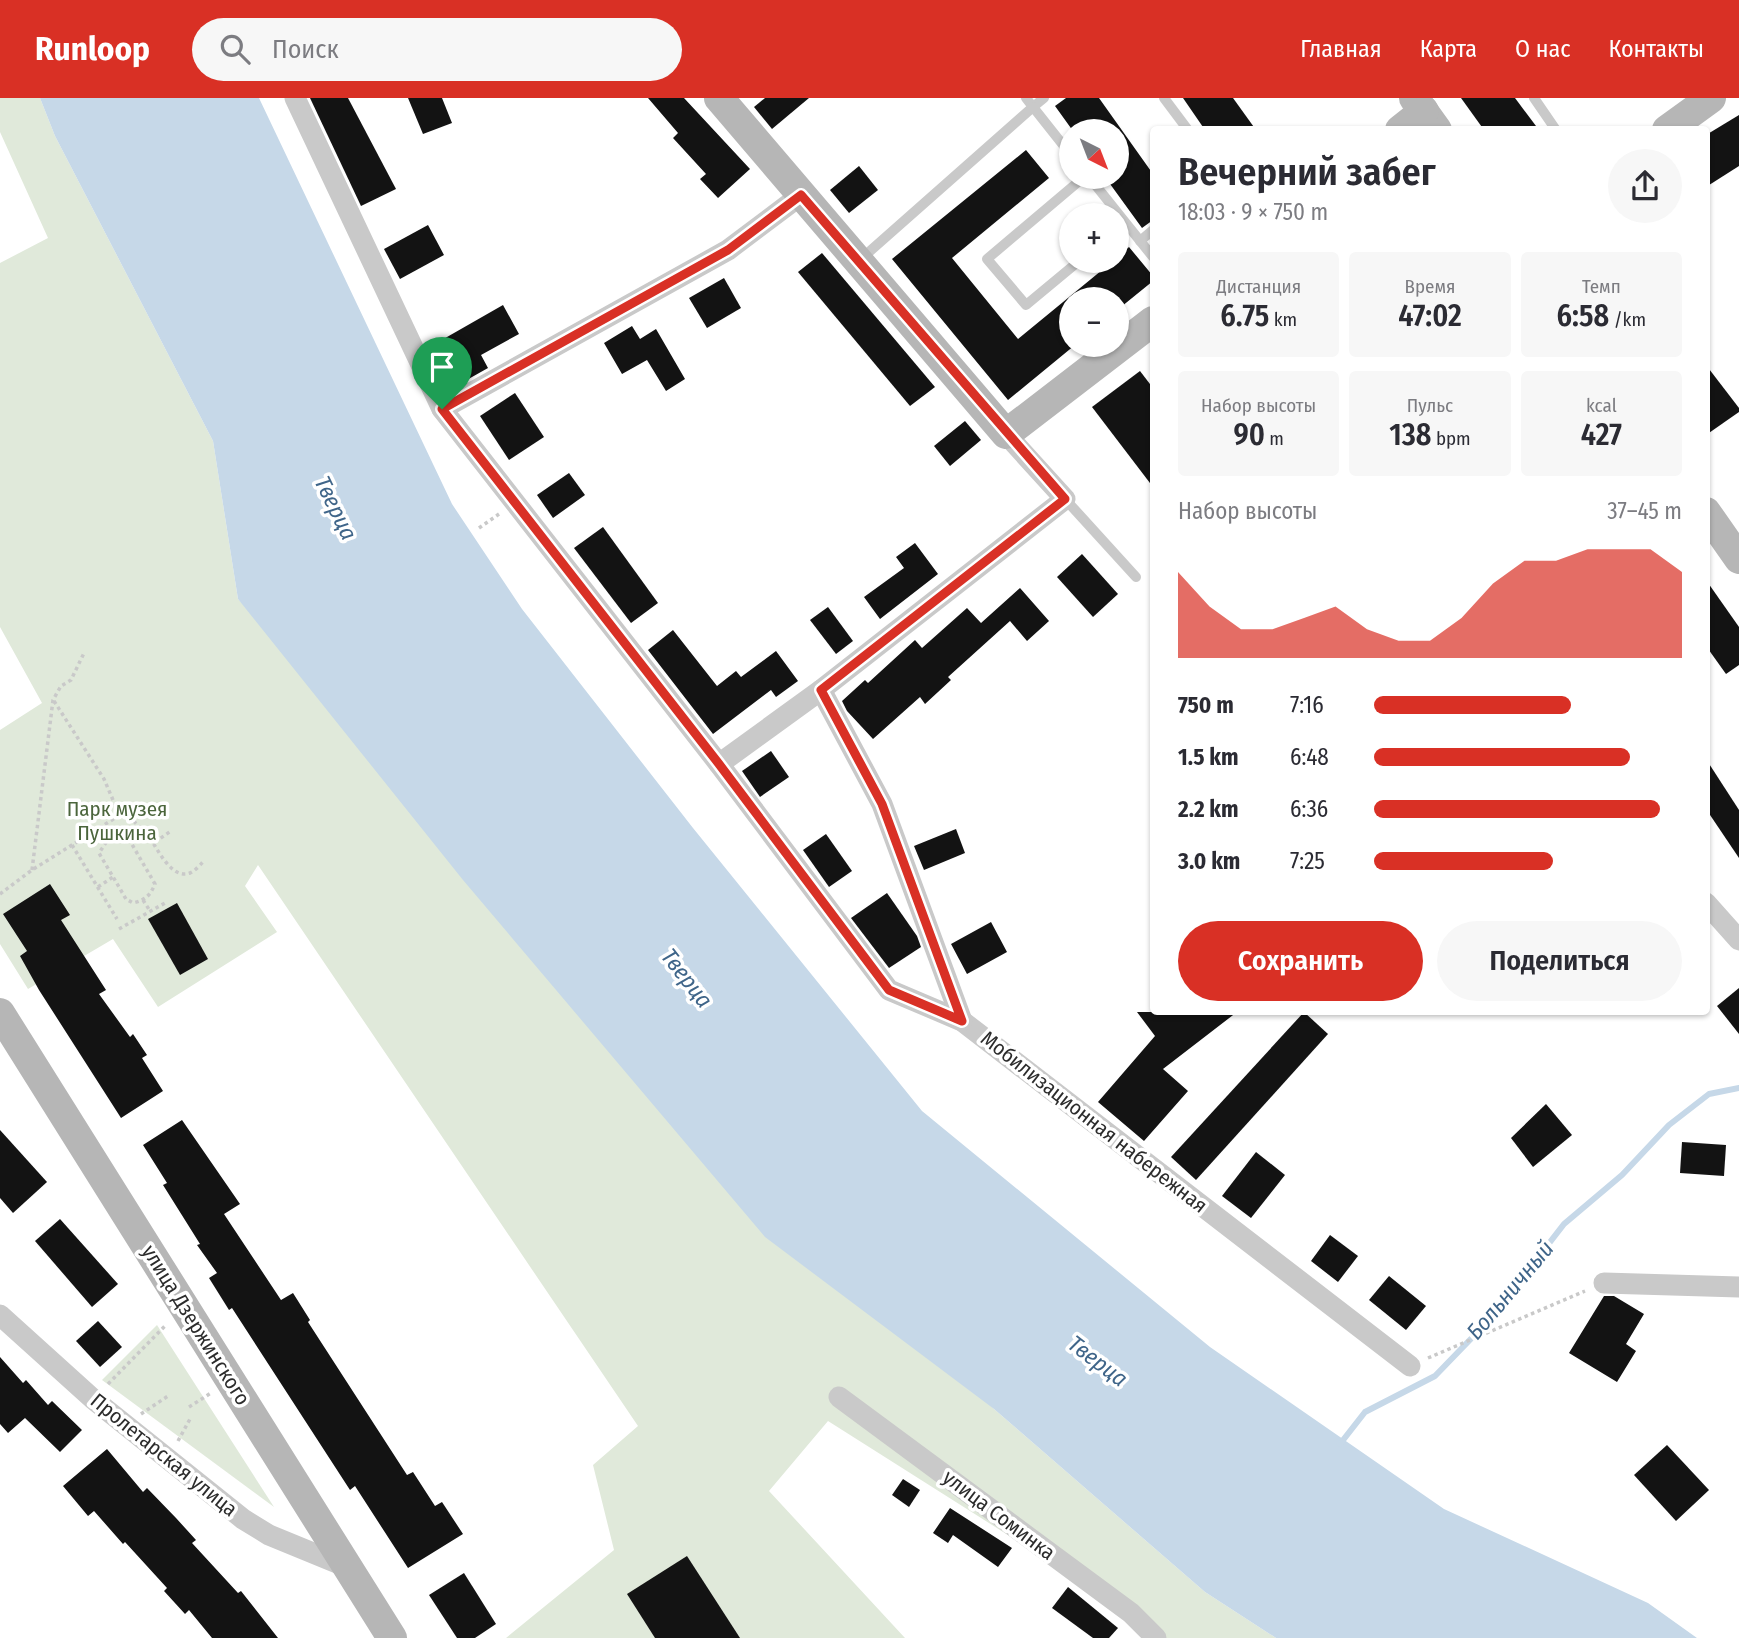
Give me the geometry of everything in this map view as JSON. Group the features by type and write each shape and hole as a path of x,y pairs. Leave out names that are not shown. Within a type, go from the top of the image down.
{"street":[{"name":"Мобилизационная набережная","path":"295,98 442,409 719,764 889,990 962,1021 1410,1366"},
{"path":"719,98 1006,434 1065,499 821,690 719,764"},
{"path":"1672,126 1711,98"},
{"path":"1406,126 1425,113"},
{"path":"442,409 728,250 801,195"},
{"path":"1006,434 1150,323"},
{"path":"1710,518 1739,559"},
{"path":"821,690 882,804 962,1021"},
{"path":"1710,908 1739,940"},
{"name":"улица Дзержинского","path":"0,1013 392,1638"},
{"path":"1604,1283 1739,1287"},
{"name":"Пролетарская улица","path":"0,1315 93,1399 243,1519 269,1535 348,1567"},
{"name":"улица Соминка","path":"839,1397 1131,1614 1156,1638"}],"lane":[{"path":"859,261 1029,103 1044,98"},
{"path":"1164,98 1185,126"},
{"path":"1534,98 1553,126"},
{"path":"1029,103 1059,140"},
{"path":"1065,273 1026,305 987,259 1072,189"},
{"path":"1129,231 1150,253"},
{"path":"1140,240 1150,232"},
{"path":"1065,499 1136,577"}],"path":[{"path":"32,870 53,700 61,686 71,680 84,653"},
{"path":"53,700 104,779 119,814"},
{"path":"0,894 32,870 139,803"},
{"path":"124,811 150,838 172,869 183,874 190,873 204,862"},
{"path":"101,826 110,838"},
{"path":"150,838 158,840 171,831"},
{"path":"130,841 144,832"},
{"path":"122,836 130,841 155,884 151,895 143,900 132,903 126,899 99,853 110,838 122,836"},
{"path":"72,845 117,919"},
{"path":"98,887 113,877"},
{"path":"143,900 150,911"},
{"path":"120,929 164,903"},
{"path":"1410,1366 1604,1283"},
{"path":"104,1388 170,1321"},
{"path":"189,1407 213,1392"},
{"path":"139,1415 168,1396"},
{"path":"177,1443 190,1419"}],"green space":[{"name":"Парк музея Пушкина","path":"0,98 40,98 55,136 213,441 238,599 994,1409 1205,1592 1276,1638 1149,1638 1131,1613 828,1421 769,1491 905,1638 506,1638 614,1550 593,1465 638,1426 258,865 245,886 277,932 158,1007 113,939 28,989 0,944 0,730 42,703 0,627 0,263 48,238 0,132"},
{"path":"157,1325 274,1507 102,1380"}],"water":[{"name":"Тверца","path":"40,98 259,98 452,504 522,609 693,828 922,1111 1210,1347 1444,1509 1648,1603 1697,1638 1276,1638 1205,1592 994,1409 765,1237 463,880 238,599 213,441 55,136"}],"building":[{"path":"310,98 348,98 396,189 361,206"},
{"path":"408,98 442,98 452,123 423,134"},
{"path":"648,98 684,98 750,169 718,198 700,179 706,174 673,138 678,133"},
{"path":"765,98 809,98 772,129 754,107"},
{"path":"1066,98 1099,98 1114,119 1064,119 1055,106"},
{"path":"1183,98 1233,98 1253,126 1202,126"},
{"path":"1461,98 1515,98 1536,126 1481,126"},
{"path":"1739,115 1739,166 1710,184 1710,133"},
{"path":"1129,140 1150,170 1150,222 1142,228 1129,210 1129,203 1124,203 1114,189 1129,189"},
{"path":"1026,150 1049,178 952,258 1018,339 1059,305 1060,357 1008,400 892,259"},
{"path":"859,166 878,190 849,213 830,190"},
{"path":"428,225 444,255 400,279 384,249"},
{"path":"1129,247 1150,272 1150,283 1129,300 1129,287 1081,287 1098,273 1129,273"},
{"path":"822,253 935,387 910,406 798,272"},
{"path":"724,278 741,308 707,328 689,298"},
{"path":"503,305 519,334 481,355 488,368 456,386 433,345"},
{"path":"632,326 640,339 656,329 685,379 666,391 647,360 622,374 604,343"},
{"path":"1710,370 1739,408 1739,412 1710,432"},
{"path":"1140,371 1150,384 1150,483 1092,407"},
{"path":"515,393 544,437 509,460 480,416"},
{"path":"965,421 981,440 950,466 934,446"},
{"path":"569,473 585,495 553,518 537,495"},
{"path":"603,527 658,603 631,623 574,548"},
{"path":"915,543 938,574 880,619 864,597 904,568 896,557"},
{"path":"1082,554 1118,594 1093,617 1057,577"},
{"path":"1710,586 1739,627 1739,665 1726,674 1710,652"},
{"path":"1020,588 1049,621 1027,641 1010,621 948,677 951,680 925,704 920,697 873,739 847,711 842,701 865,680 868,683 915,640 922,648 967,608 981,623"},
{"path":"828,607 853,641 836,654 810,620"},
{"path":"673,630 717,686 736,671 741,677 776,651 798,681 776,697 771,690 713,734 648,650"},
{"path":"771,751 789,777 760,797 742,771"},
{"path":"1710,765 1739,810 1739,858 1710,815"},
{"path":"956,829 965,853 924,870 914,846"},
{"path":"826,834 852,871 829,887 803,850"},
{"path":"50,884 70,915 61,920 106,990 99,994 130,1037 133,1034 147,1055 142,1058 163,1091 121,1118 39,990 20,956 27,951 3,914"},
{"path":"887,893 917,936 921,947 889,968 851,918"},
{"path":"177,903 208,959 180,975 148,919"},
{"path":"991,922 1007,952 967,974 951,944"},
{"path":"1739,988 1739,1034 1717,1006"},
{"path":"1137,1012 1150,1012 1150,1015 1233,1015 1163,1069 1188,1091 1144,1141 1098,1102 1155,1036"},
{"path":"1301,1015 1307,1015 1328,1034 1196,1180 1171,1157"},
{"path":"1546,1104 1572,1135 1533,1167 1511,1138"},
{"path":"182,1120 240,1204 224,1214 281,1300 293,1293 310,1320 308,1322 407,1475 413,1472 435,1506 442,1502 463,1534 408,1568 355,1486 350,1490 232,1308 229,1310 209,1278 217,1273 197,1245 200,1244 163,1185 167,1183 143,1145"},
{"path":"0,1130 47,1182 13,1213 0,1198"},
{"path":"1682,1142 1726,1145 1724,1176 1680,1173"},
{"path":"1256,1152 1285,1175 1251,1218 1222,1196"},
{"path":"60,1219 118,1284 92,1307 35,1241"},
{"path":"1330,1235 1358,1256 1338,1282 1311,1261"},
{"path":"1389,1276 1426,1306 1406,1330 1369,1300"},
{"path":"1604,1296 1614,1296 1644,1314 1626,1344 1636,1351 1617,1382 1569,1353"},
{"path":"98,1321 122,1347 100,1367 76,1341"},
{"path":"0,1357 23,1383 26,1380 48,1405 52,1401 82,1430 60,1452 25,1418 8,1433 0,1424"},
{"path":"1667,1445 1709,1490 1676,1521 1634,1475"},
{"path":"107,1449 143,1492 147,1488 196,1540 192,1543 238,1593 241,1591 278,1638 212,1638 189,1610 185,1614 164,1591 167,1588 94,1511 88,1516 63,1486"},
{"path":"903,1479 920,1490 909,1507 892,1495"},
{"path":"950,1508 1012,1548 998,1567 953,1535 948,1543 933,1533"},
{"path":"687,1556 740,1638 655,1638 627,1594"},
{"path":"464,1573 496,1624 475,1638 457,1638 429,1595"},
{"path":"1068,1587 1118,1628 1109,1638 1093,1638 1052,1608"}],"waterway":[{"name":"Больничный","path":"1340,1444 1365,1412 1435,1376 1492,1317 1564,1224 1622,1175 1669,1125 1709,1094 1739,1088"}],"route":[{"path":"801,195 1065,499 821,690 882,804 962,1021 889,990 719,764 442,409 728,250 801,195"}]}
